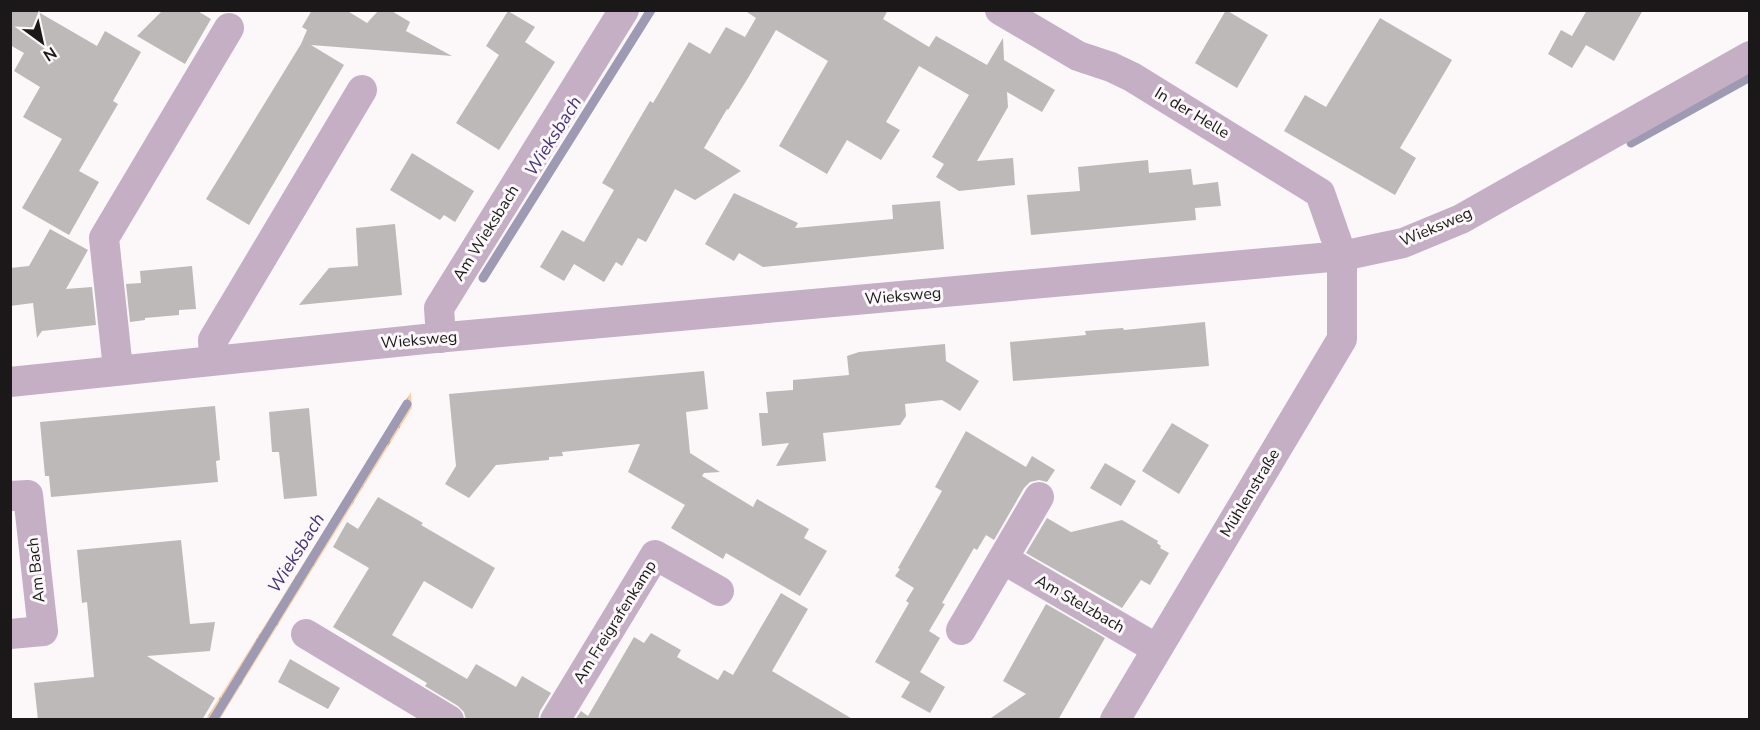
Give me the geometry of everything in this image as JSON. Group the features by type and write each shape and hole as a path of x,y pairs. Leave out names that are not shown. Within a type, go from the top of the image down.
{"street":[{"name":"Am Wieksbach","path":"441,338 439,308 624,10"},
{"name":"In der Helle","path":"1000,10 1078,56 1111,67 1131,77 1320,193 1342,256"},
{"path":"118,369 104,238 229,28"},
{"name":"Wieksweg","path":"10,382 118,369 441,338 1342,256 1403,243 1461,219 1749,56"},
{"path":"214,360 213,340 362,90"},
{"name":"Mühlenstraße","path":"1115,720 1342,339 1342,256"},
{"name":"Am Bach","path":"10,496 28,495 43,631 10,634"},
{"path":"961,630 1039,497"},
{"name":"Am Freigrafenkamp","path":"555,720 656,555 719,591"},
{"name":"Am Stelzbach","path":"1003,559 1157,649"},
{"path":"306,634 449,720"}],"green space":[{"path":"411,392 412,408 220,719 206,719"}],"building":[{"path":"10,10 35,10 97,46 105,31 141,52 113,101 118,104 79,171 99,182 69,235 22,208 62,139 23,117 40,87 14,71 24,53 10,45"},
{"path":"163,10 196,10 211,19 185,64 137,36"},
{"path":"312,10 346,10 367,23 379,10 390,10 410,22 406,31 452,56 311,45 344,65 249,225 206,199 301,44 307,30 302,27"},
{"path":"744,10 888,10 883,19 929,47 936,36 987,65 1003,38 1004,60 1055,90 1042,112 1007,92 1008,107 977,161 1013,158 1015,185 959,191 936,177 944,164 932,157 969,95 919,66 886,122 900,130 881,160 847,140 827,174 779,146 828,61 776,30 704,148 741,171 695,200 675,189 646,242 638,238 622,266 616,262 604,282 574,264 564,281 540,267 562,230 584,242 614,190 602,183 650,101 653,103 689,42 710,54 726,27 745,37 756,18"},
{"path":"1226,10 1268,35 1237,88 1195,63"},
{"path":"1587,10 1643,10 1614,61 1586,45 1572,68 1548,54 1561,30 1572,36"},
{"path":"508,11 535,27 525,42 555,62 499,150 456,123 499,55 486,46"},
{"path":"1380,18 1452,60 1400,148 1416,158 1395,195 1284,131 1305,95 1326,107"},
{"path":"412,153 474,191 455,222 444,215 440,220 390,190"},
{"path":"1148,160 1149,173 1191,169 1193,185 1218,182 1221,206 1195,208 1196,220 1031,235 1027,195 1080,191 1078,167"},
{"path":"734,193 798,223 795,228 893,219 892,205 940,201 944,249 763,267 739,253 734,261 705,244"},
{"path":"395,224 402,295 299,305 329,268 358,266 356,228"},
{"path":"50,229 88,250 66,289 92,287 96,325 42,331 37,338 33,303 10,306 10,268 29,266"},
{"path":"192,266 196,309 179,310 179,315 145,318 145,320 130,322 126,284 141,283 140,271"},
{"path":"1205,322 1209,366 1013,381 1010,342 1086,335 1085,331 1123,328 1124,330"},
{"path":"945,344 946,361 979,381 960,411 942,400 905,404 906,416 900,425 823,433 826,461 776,466 789,443 762,446 759,413 768,413 766,392 793,390 793,380 849,375 847,356 859,352"},
{"path":"704,371 708,409 686,412 690,453 720,472 704,473 702,476 753,507 757,499 809,529 804,538 827,551 800,596 726,553 723,559 671,528 685,505 628,472 640,444 562,452 563,456 549,457 549,460 496,465 469,498 445,484 456,466 449,394"},
{"path":"215,406 220,460 216,461 218,482 51,497 49,476 45,476 40,422"},
{"path":"309,408 317,496 284,499 279,452 272,452 269,412"},
{"path":"1172,423 1209,445 1179,494 1142,471"},
{"path":"966,431 1026,467 1032,456 1055,470 1047,482 1039,480 1030,482 1024,488 994,540 986,535 977,550 974,548 942,603 945,604 929,631 940,638 920,672 945,687 930,713 901,697 910,682 875,662 909,603 906,601 914,588 895,576 900,569 898,568 942,491 935,487"},
{"path":"1105,463 1136,481 1121,506 1090,488"},
{"path":"378,497 495,568 472,609 424,581 392,635 467,679 476,664 516,687 522,676 551,693 540,711 538,720 466,720 464,712 458,706 425,686 427,683 333,627 369,568 333,547 347,522 358,529"},
{"path":"1047,518 1071,532 1122,520 1158,541 1160,548 1169,553 1150,585 1141,580 1122,608 1026,553"},
{"path":"181,540 190,624 215,622 210,651 147,656 215,698 202,720 38,720 34,683 94,677 87,602 82,603 77,550"},
{"path":"781,593 808,609 772,671 854,720 575,720 581,711 588,716 634,637 644,643 651,633 681,650 677,657 718,680 724,670 733,675"},
{"path":"1046,604 1105,638 1058,720 988,720 1026,694 1003,681"},
{"path":"290,659 340,688 328,709 278,682"}],"waterway":[{"name":"Wieksbach","path":"483,278 651,10"},
{"path":"1631,143 1750,77"},
{"name":"Wieksbach","path":"213,720 407,404"}]}
